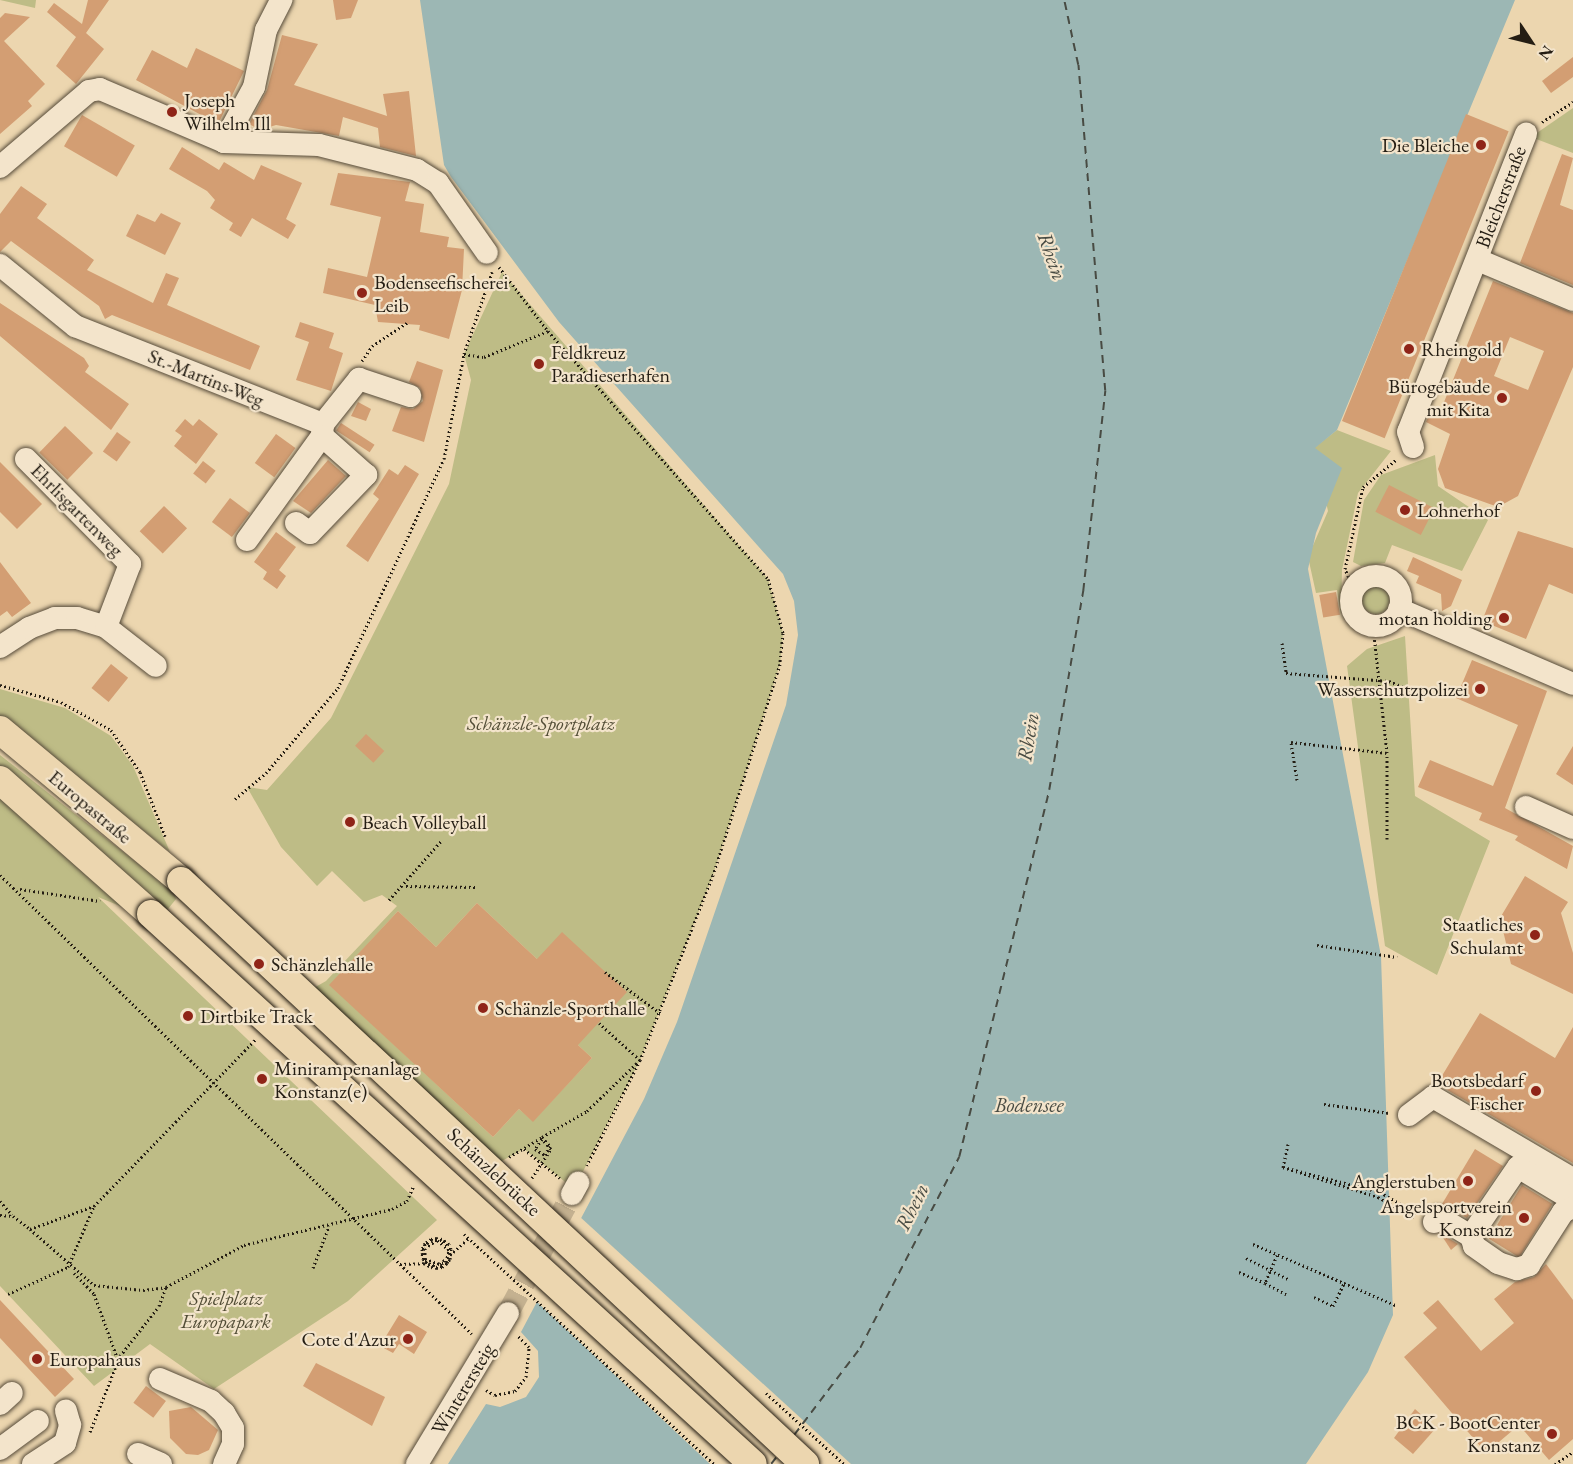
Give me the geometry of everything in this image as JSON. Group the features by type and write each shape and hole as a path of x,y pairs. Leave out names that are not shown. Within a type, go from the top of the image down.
{"main road":[{"name":"Europastraße","path":"0,730 181,881"},
{"name":"Europastraße","path":"0,780 151,914"},
{"name":"Schänzlebrücke","path":"181,881 805,1464"},
{"name":"Schänzlebrücke","path":"151,914 753,1464"}],"street":[{"path":"224,142 254,87 266,30 281,0"},
{"path":"0,167 89,91 100,89 224,142 319,145 417,170 438,183 487,253"},
{"name":"Bleicherstraße","path":"1413,447 1408,432 1526,134"},
{"name":"Bleicherstraße","path":"1478,260 1573,300"},
{"name":"St.-Martins-Weg","path":"0,265 75,326 322,430 366,475 310,533 296,524"},
{"path":"247,540 322,430 360,379 410,396"},
{"name":"Ehrlisgartenweg","path":"26,459 130,564 106,627"},
{"path":"1374,576 1389,580 1399,593 1399,609 1389,622 1373,626 1354,613 1354,589 1374,576"},
{"path":"1399,609 1573,684"},
{"path":"0,647 55,618 106,627 156,666"},
{"path":"1526,807 1573,828"},
{"path":"1409,1115 1433,1097 1573,1179"},
{"path":"1472,1236 1518,1167 1573,1200"},
{"path":"1425,1220 1439,1217 1472,1236 1486,1257 1516,1269 1529,1265 1563,1212 1573,1207"},
{"name":"Winterersteig","path":"417,1464 505,1319"},
{"path":"160,1379 212,1401 224,1413 233,1428 233,1444 224,1464"},
{"path":"33,1464 65,1443 70,1425 66,1411"},
{"path":"0,1449 38,1421"},
{"path":"138,1454 161,1464"}],"path":[{"path":"1526,134 1573,102"},
{"path":"235,799 266,773 338,688 437,479 464,354 495,263 548,331 768,579 779,613 777,672 713,875 640,1060 575,1189 524,1149 587,1111 640,1060"},
{"path":"360,379 360,366 372,346 408,321"},
{"path":"464,354 484,357 548,331"},
{"path":"1354,589 1345,569 1363,487 1413,447"},
{"path":"1373,626 1387,753 1387,838"},
{"path":"1282,643 1286,674 1379,681 1413,691"},
{"path":"0,685 61,702 111,730 140,772 168,842"},
{"path":"1297,780 1291,742 1387,753"},
{"path":"389,900 405,885 442,840"},
{"path":"0,875 19,888 214,1079 354,1221 488,1349"},
{"path":"405,885 476,887"},
{"path":"19,888 111,904"},
{"path":"1317,945 1397,957"},
{"path":"605,972 660,1013"},
{"path":"599,1023 640,1060"},
{"path":"8,1294 68,1267 94,1206 214,1079"},
{"path":"1324,1104 1409,1115"},
{"path":"531,1180 551,1149 542,1139 535,1149 545,1155 550,1146 542,1137"},
{"path":"1283,1167 1288,1144"},
{"path":"1283,1167 1380,1192 1425,1220"},
{"path":"1283,1167 1378,1197 1425,1220"},
{"path":"68,1267 94,1285 117,1291 166,1287 244,1245 354,1221 407,1201 419,1182"},
{"path":"0,1202 94,1294 118,1360"},
{"path":"30,1229 94,1206"},
{"path":"0,1215 13,1216"},
{"path":"313,1268 329,1227"},
{"path":"400,1264 424,1263 436,1268 447,1264 450,1259 451,1254 451,1249 449,1244 442,1239 431,1239 425,1243 421,1255 423,1260 436,1267 447,1263 449,1259 450,1254 450,1249 441,1240 425,1244 423,1258 436,1266 446,1262 448,1259 449,1254 449,1250 441,1241 427,1244 425,1259 436,1265 445,1261 453,1253 460,1246 468,1239"},
{"path":"1253,1244 1395,1305"},
{"path":"1265,1283 1277,1255"},
{"path":"1246,1258 1290,1280"},
{"path":"1239,1272 1286,1294"},
{"path":"1314,1297 1333,1306 1344,1283"},
{"path":"85,1441 118,1360 159,1306 166,1287"},
{"path":"469,1379 495,1395 515,1391 526,1377 529,1347 505,1319"},
{"path":"1555,1464 1573,1452"}],"green space":[{"path":"0,0 36,0 35,8"},
{"path":"1573,108 1573,153 1531,137"},
{"name":"Schänzle-Sportplatz","path":"502,272 768,579 783,633 780,664 713,875 640,1060 574,1189 524,1149 500,1162 312,989 326,981 397,906 382,895 364,902 332,871 317,886 281,847 247,787 267,790 331,718 449,484 471,380 464,354","holes":["477,903 537,959 578,1045 592,1058 533,1121 519,1109 493,1137 330,985 398,911 436,947"]},
{"path":"1337,430 1391,451 1358,493 1342,570 1341,615 1337,590 1316,593 1308,557 1328,511 1314,448"},
{"path":"1435,455 1438,486 1488,520 1462,571 1392,545 1385,563 1361,566 1353,562 1364,500 1381,475"},
{"path":"1376,586 1386,590 1390,600 1386,610 1376,614 1366,610 1362,600 1366,590"},
{"path":"1405,636 1415,796 1490,841 1437,975 1385,946 1347,666 1367,649"},
{"path":"0,689 65,708 111,736 133,766 170,852 0,716"},
{"path":"0,755 173,891 176,899 168,909 158,907 0,766"},
{"name":"Spielplatz Europapark","path":"0,793 125,908 98,897 437,1220 348,1301 214,1389 150,1344 94,1386 0,1286"}],"water":[{"name":"Bodensee","path":"420,0 1515,0 1337,430 1315,448 1342,468 1316,533 1308,569 1381,956 1393,1315 1368,1372 1306,1464 448,1464 486,1404 500,1407 526,1397 539,1377 538,1351 521,1332 644,1099 677,1022 786,705 798,635 794,601 783,574 559,322 451,177 444,165"}],"pier":[{"path":"579,1216 851,1464 710,1464 535,1300"}],"building":[{"path":"88,0 109,0 86,33 104,49 76,84 56,66 76,37 47,12 54,3 82,24"},
{"path":"333,0 358,0 351,18 336,20"},
{"path":"5,13 30,17 4,41 45,84 28,101 32,106 0,134 0,18"},
{"path":"282,35 318,44 294,85 387,116 383,94 409,91 416,156 380,147 378,128 343,117 339,136 276,125 260,130 249,124 267,90"},
{"path":"196,48 244,71 218,124 136,80 152,50 187,68"},
{"path":"1573,57 1573,77 1551,93 1542,81"},
{"path":"1466,114 1509,131 1385,438 1342,421"},
{"path":"82,115 135,145 117,177 64,146"},
{"path":"182,147 219,170 224,162 254,180 261,165 302,183 286,219 296,225 288,239 252,218 241,237 229,230 233,223 210,208 215,200 207,191 169,169"},
{"path":"1562,154 1573,158 1560,205 1573,210 1573,285 1520,263"},
{"path":"338,173 410,182 405,201 424,204 420,232 449,237 447,247 464,249 462,290 449,339 419,330 420,325 378,322 375,305 323,293 328,268 367,277 381,217 330,205"},
{"path":"21,186 47,204 37,218 94,260 87,270 153,303 166,273 179,278 167,305 260,346 250,370 112,315 105,319 99,306 11,241 0,252 0,214"},
{"path":"161,213 181,223 165,255 126,236 137,214 155,222"},
{"name":"Bürogebäude mit Kita","path":"1493,281 1573,313 1573,367 1518,496 1498,507 1445,488 1438,469 1450,434 1426,422 1432,408 1440,412","holes":["1510,337 1544,351 1528,390 1494,376"]},
{"path":"0,303 84,358 89,366 85,372 129,404 111,430 0,336"},
{"path":"300,322 334,333 329,348 343,353 331,391 296,380 309,342 295,337"},
{"path":"417,361 443,370 424,442 392,431 401,407 413,409 423,401 420,388 409,382"},
{"path":"358,402 371,409 366,421 351,416"},
{"path":"185,419 193,426 199,419 218,434 196,464 174,446 182,436 175,431"},
{"path":"341,423 375,445 370,452 336,431"},
{"path":"65,426 93,453 67,480 39,453"},
{"path":"117,432 131,442 117,461 103,451"},
{"path":"276,434 295,448 274,477 255,463"},
{"path":"328,460 346,476 311,513 293,501"},
{"path":"203,461 216,471 206,483 193,474"},
{"path":"0,462 42,504 17,529 0,512"},
{"path":"405,465 419,474 368,562 346,546 379,499 373,494 389,469 398,475"},
{"name":"Lohnerhof","path":"1389,485 1434,508 1421,535 1375,512"},
{"path":"230,498 250,513 232,537 212,522"},
{"path":"164,506 187,528 163,553 140,531"},
{"path":"1518,531 1573,548 1573,594 1549,584 1526,639 1482,621"},
{"path":"276,532 296,547 279,570 286,576 277,589 263,579 267,572 254,562"},
{"path":"1413,557 1462,580 1451,606 1442,611 1441,594 1416,583 1419,576 1407,571"},
{"path":"0,562 31,603 12,617 7,611 0,616"},
{"path":"1336,592 1340,615 1323,618 1319,595"},
{"path":"1472,660 1547,691 1505,808 1573,846 1567,869 1515,840 1518,836 1479,820 1482,813 1418,787 1430,760 1493,786 1518,725 1456,698"},
{"path":"111,664 128,678 109,702 91,688"},
{"path":"366,734 384,751 373,763 355,746"},
{"path":"1573,746 1573,785 1556,774"},
{"name":"Staatliches Schulamt","path":"1525,876 1568,902 1561,913 1573,953 1573,994 1511,964 1500,918"},
{"name":"Schänzle-Sporthalle","path":"477,903 537,959 562,932 627,992 578,1045 592,1058 533,1122 519,1109 493,1137 329,985 398,911 436,947"},
{"path":"1480,1013 1555,1058 1573,1027 1573,1163 1437,1084"},
{"path":"1475,1149 1503,1166 1467,1218 1442,1204"},
{"name":"Angelsportverein Konstanz","path":"1522,1185 1553,1204 1519,1258 1489,1238"},
{"path":"1440,1233 1458,1244 1451,1250"},
{"path":"1546,1264 1573,1300 1573,1439 1549,1460 1519,1425 1486,1453 1404,1357 1437,1328 1423,1313 1438,1300 1481,1351 1514,1323 1494,1299 1515,1282 1534,1277"},
{"name":"Europahaus","path":"0,1300 74,1379 55,1397 0,1338"},
{"path":"399,1315 427,1332 414,1354 399,1344 393,1353 380,1346"},
{"path":"316,1363 385,1397 372,1426 303,1386"},
{"path":"146,1386 166,1401 153,1418 133,1403"},
{"path":"191,1407 218,1430 209,1450 198,1455 186,1454 170,1438 169,1411"},
{"path":"1415,1409 1436,1428 1413,1454 1394,1438"}],"ferry route":[{"path":"794,1435 860,1348 959,1157 1049,790 1083,591 1105,391 1078,65 1064,0"},
{"path":"771,1464 778,1455"}],"tunnel":[{"path":"508,1313 572,1194"}],"place":[{"name":"Joseph Wilhelm Ill","path":"172,112"},
{"name":"Die Bleiche","path":"1481,145"},
{"name":"Bodenseefischerei Leib","path":"362,293"},
{"name":"Rheingold","path":"1409,349"},
{"name":"Feldkreuz Paradieserhafen","path":"539,364"},
{"name":"Bürogebäude mit Kita","path":"1502,398"},
{"name":"Lohnerhof","path":"1405,510"},
{"name":"motan holding","path":"1504,618"},
{"name":"Wasserschutzpolizei","path":"1480,689"},
{"name":"Beach Volleyball","path":"350,822"},
{"name":"Staatliches Schulamt","path":"1535,935"},
{"name":"Schänzlehalle","path":"259,964"},
{"name":"Schänzle-Sporthalle","path":"483,1008"},
{"name":"Dirtbike Track","path":"188,1016"},
{"name":"Minirampenanlage Konstanz(e)","path":"262,1079"},
{"name":"Bootsbedarf Fischer","path":"1536,1091"},
{"name":"Anglerstuben","path":"1468,1181"},
{"name":"Angelsportverein Konstanz","path":"1524,1218"},
{"name":"Cote d'Azur","path":"408,1339"},
{"name":"Europahaus","path":"37,1359"},
{"name":"BCK - BootCenter Konstanz","path":"1552,1434"}],"water label":[{"name":"Rhein","path":"1052,256"},
{"name":"Rhein","path":"1028,737"},
{"name":"Rhein","path":"912,1207"}]}
